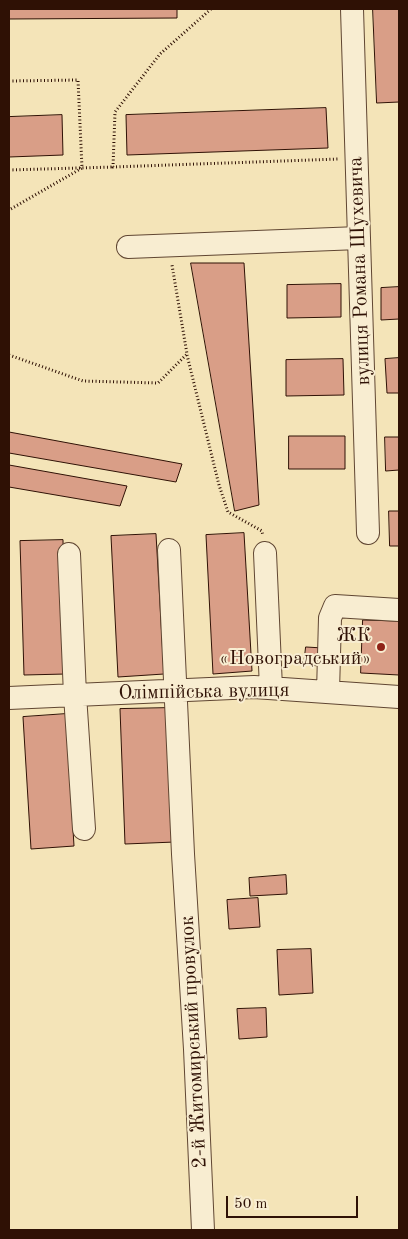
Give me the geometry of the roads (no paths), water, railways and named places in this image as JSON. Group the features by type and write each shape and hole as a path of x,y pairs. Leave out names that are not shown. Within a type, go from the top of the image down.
{"street":[{"name":"вулиця Романа Шухевича","path":"352,9 368,533"},
{"path":"128,247 359,238"},
{"name":"2-й Житомирський провулок","path":"169,550 203,1230"},
{"path":"265,553 271,688"},
{"path":"69,554 75,695 84,829"},
{"path":"328,692 330,618 335,606 399,610"},
{"name":"Олімпійська вулиця","path":"9,698 254,686 399,696"}],"place":[{"name":"ЖК «Новоградський»","path":"381,647"}]}
